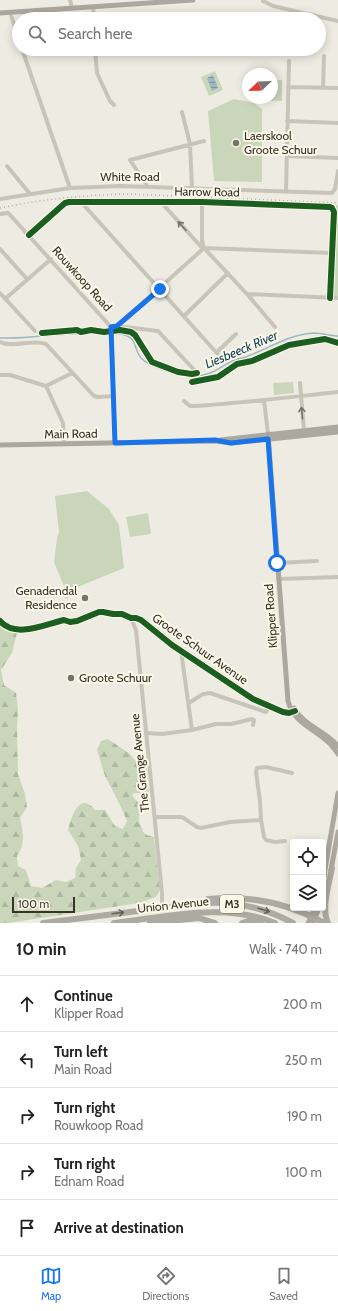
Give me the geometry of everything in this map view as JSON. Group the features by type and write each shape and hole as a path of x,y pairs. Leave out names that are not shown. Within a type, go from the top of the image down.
{"highway":[{"path":"328,923 325,916 325,908 332,868"},
{"path":"163,908 184,902 223,898 290,905"},
{"name":"Union Avenue","path":"163,908 205,903 236,904 266,911 292,922"},
{"path":"279,904 295,909 324,923"},
{"name":"M3","path":"43,923 163,908"},
{"name":"Union Avenue","path":"117,923 220,912 248,914 275,923"},
{"path":"117,923 150,923 199,918 216,923"},
{"path":"245,922 254,920 266,923"}],"main road":[{"path":"0,13 93,7 153,1 192,0"},
{"name":"Main Road","path":"268,436 304,430 338,427"},
{"name":"Main Road","path":"0,445 215,440 338,432"},
{"name":"Klipper Road","path":"268,436 287,696 300,722 328,741 338,755"},
{"name":"Klipper Road","path":"294,712 331,739 338,746"},
{"path":"331,739 338,743"},
{"path":"323,875 338,793"},
{"path":"335,811 338,804"},
{"path":"326,888 332,868 338,832"},
{"path":"308,923 313,919"}],"street":[{"path":"70,0 72,8"},
{"path":"263,1 273,6 299,12"},
{"path":"93,7 93,12"},
{"path":"10,12 12,18"},
{"path":"326,18 338,21"},
{"path":"24,56 70,188"},
{"path":"96,56 97,73 110,101 114,105"},
{"path":"323,88 324,56"},
{"path":"286,191 289,60"},
{"path":"288,88 338,88"},
{"path":"182,112 190,144 192,188"},
{"path":"287,122 338,123"},
{"path":"147,186 130,162 130,159 204,141"},
{"path":"287,156 338,158"},
{"path":"7,166 30,194"},
{"name":"White Road","path":"0,199 70,188 120,186 333,192 335,189 338,171"},
{"name":"Harrow Road","path":"29,235 65,203 69,202 202,202 325,206 332,208 334,212 332,253"},
{"path":"81,202 224,361"},
{"path":"161,202 247,294 275,327"},
{"path":"202,202 202,241 204,248"},
{"name":"Rouwkoop Road","path":"0,214 6,213 12,216 111,329 115,443"},
{"path":"111,329 117,326 160,289 204,248 332,253 330,298"},
{"path":"0,249 26,280"},
{"path":"5,299 51,259"},
{"path":"184,316 228,274"},
{"path":"0,293 35,331"},
{"path":"247,294 338,298"},
{"path":"117,326 158,331 197,373"},
{"path":"217,352 236,334"},
{"path":"0,342 11,345 46,344 94,396 114,396"},
{"path":"0,375 10,375 46,386 72,373"},
{"path":"300,383 304,430"},
{"path":"46,386 64,426 64,444"},
{"path":"184,401 188,405 194,406 338,392"},
{"path":"264,400 268,436"},
{"path":"277,563 318,561"},
{"path":"278,579 338,577"},
{"name":"Groote Schuur Avenue","path":"0,621 6,627 16,630 33,628 64,620 70,622 77,621 99,612 122,614 131,618 136,618 141,620 181,651 253,699 283,712 294,712"},
{"name":"The Grange Avenue","path":"131,618 136,630 163,908"},
{"path":"181,651 192,730"},
{"path":"189,703 203,694 210,693 266,712 269,707"},
{"path":"146,734 162,734 192,730 207,725 231,724 252,719 254,720 253,725"},
{"path":"285,841 275,842 266,840 264,837 260,820 260,801 256,769 258,767 266,767 292,773"},
{"path":"155,817 182,817 201,828 230,822 260,820"}],"green space":[{"path":"215,71 223,90 209,96 201,77"},
{"path":"278,80 282,80 282,101 278,101"},
{"path":"234,99 242,101 242,104 255,104 262,109 262,182 214,181 208,111"},
{"path":"337,205 338,298 330,298 333,210"},
{"path":"293,382 294,393 274,395 273,383"},
{"path":"87,491 109,509 119,525 124,568 68,591 67,593 69,597 67,599 64,597 66,591 54,562 59,532 55,496"},
{"path":"148,513 151,534 130,537 126,517"},
{"path":"0,626 2,629 17,633 12,653 1,670 4,685 16,693 18,709 18,774 25,794 27,807 20,818 23,842 17,856 18,866 26,870 31,886 42,888 56,880 66,882 75,878 76,868 81,860 78,846 68,830 71,819 80,804 84,803 89,805 95,810 105,810 115,826 123,829 127,821 105,776 97,750 101,741 108,739 130,754 138,764 147,768 149,793 132,794 140,804 139,822 143,832 154,837 160,890 156,897 139,903 0,923"}],"water":[{"path":"213,75 218,88 212,91 207,78"}],"waterway":[{"name":"Liesbeeck River","path":"0,338 23,338 80,333 121,334 133,340 138,354 145,362 175,373 189,376 201,376 212,372 231,361 247,357 297,336 314,333 338,336"}],"railway":[{"path":"0,208 64,198 129,194 338,203"}],"cycle path":[{"path":"29,235 65,203 69,202 202,202 330,207 334,212 330,298"},
{"path":"42,333 77,330 81,332 91,330 104,332 120,330 131,332 135,335 152,362 178,372 192,374 197,373"},
{"path":"192,382 218,377 237,364 252,361 289,345 325,339 338,343"},
{"path":"0,621 6,626 22,630 40,627 64,620 70,622 77,621 99,612 122,614 131,618 136,618 141,620 172,645 253,699 283,712 289,713 295,711"}],"place":[{"name":"Laerskool Groote Schuur","path":"236,143"},
{"name":"Genadendal Residence","path":"85,598"},
{"name":"Groote Schuur","path":"71,678"}],"route":[{"path":"160,289 117,326 111,327 115,443 215,440 231,443 268,439 274,505 277,563"}]}
